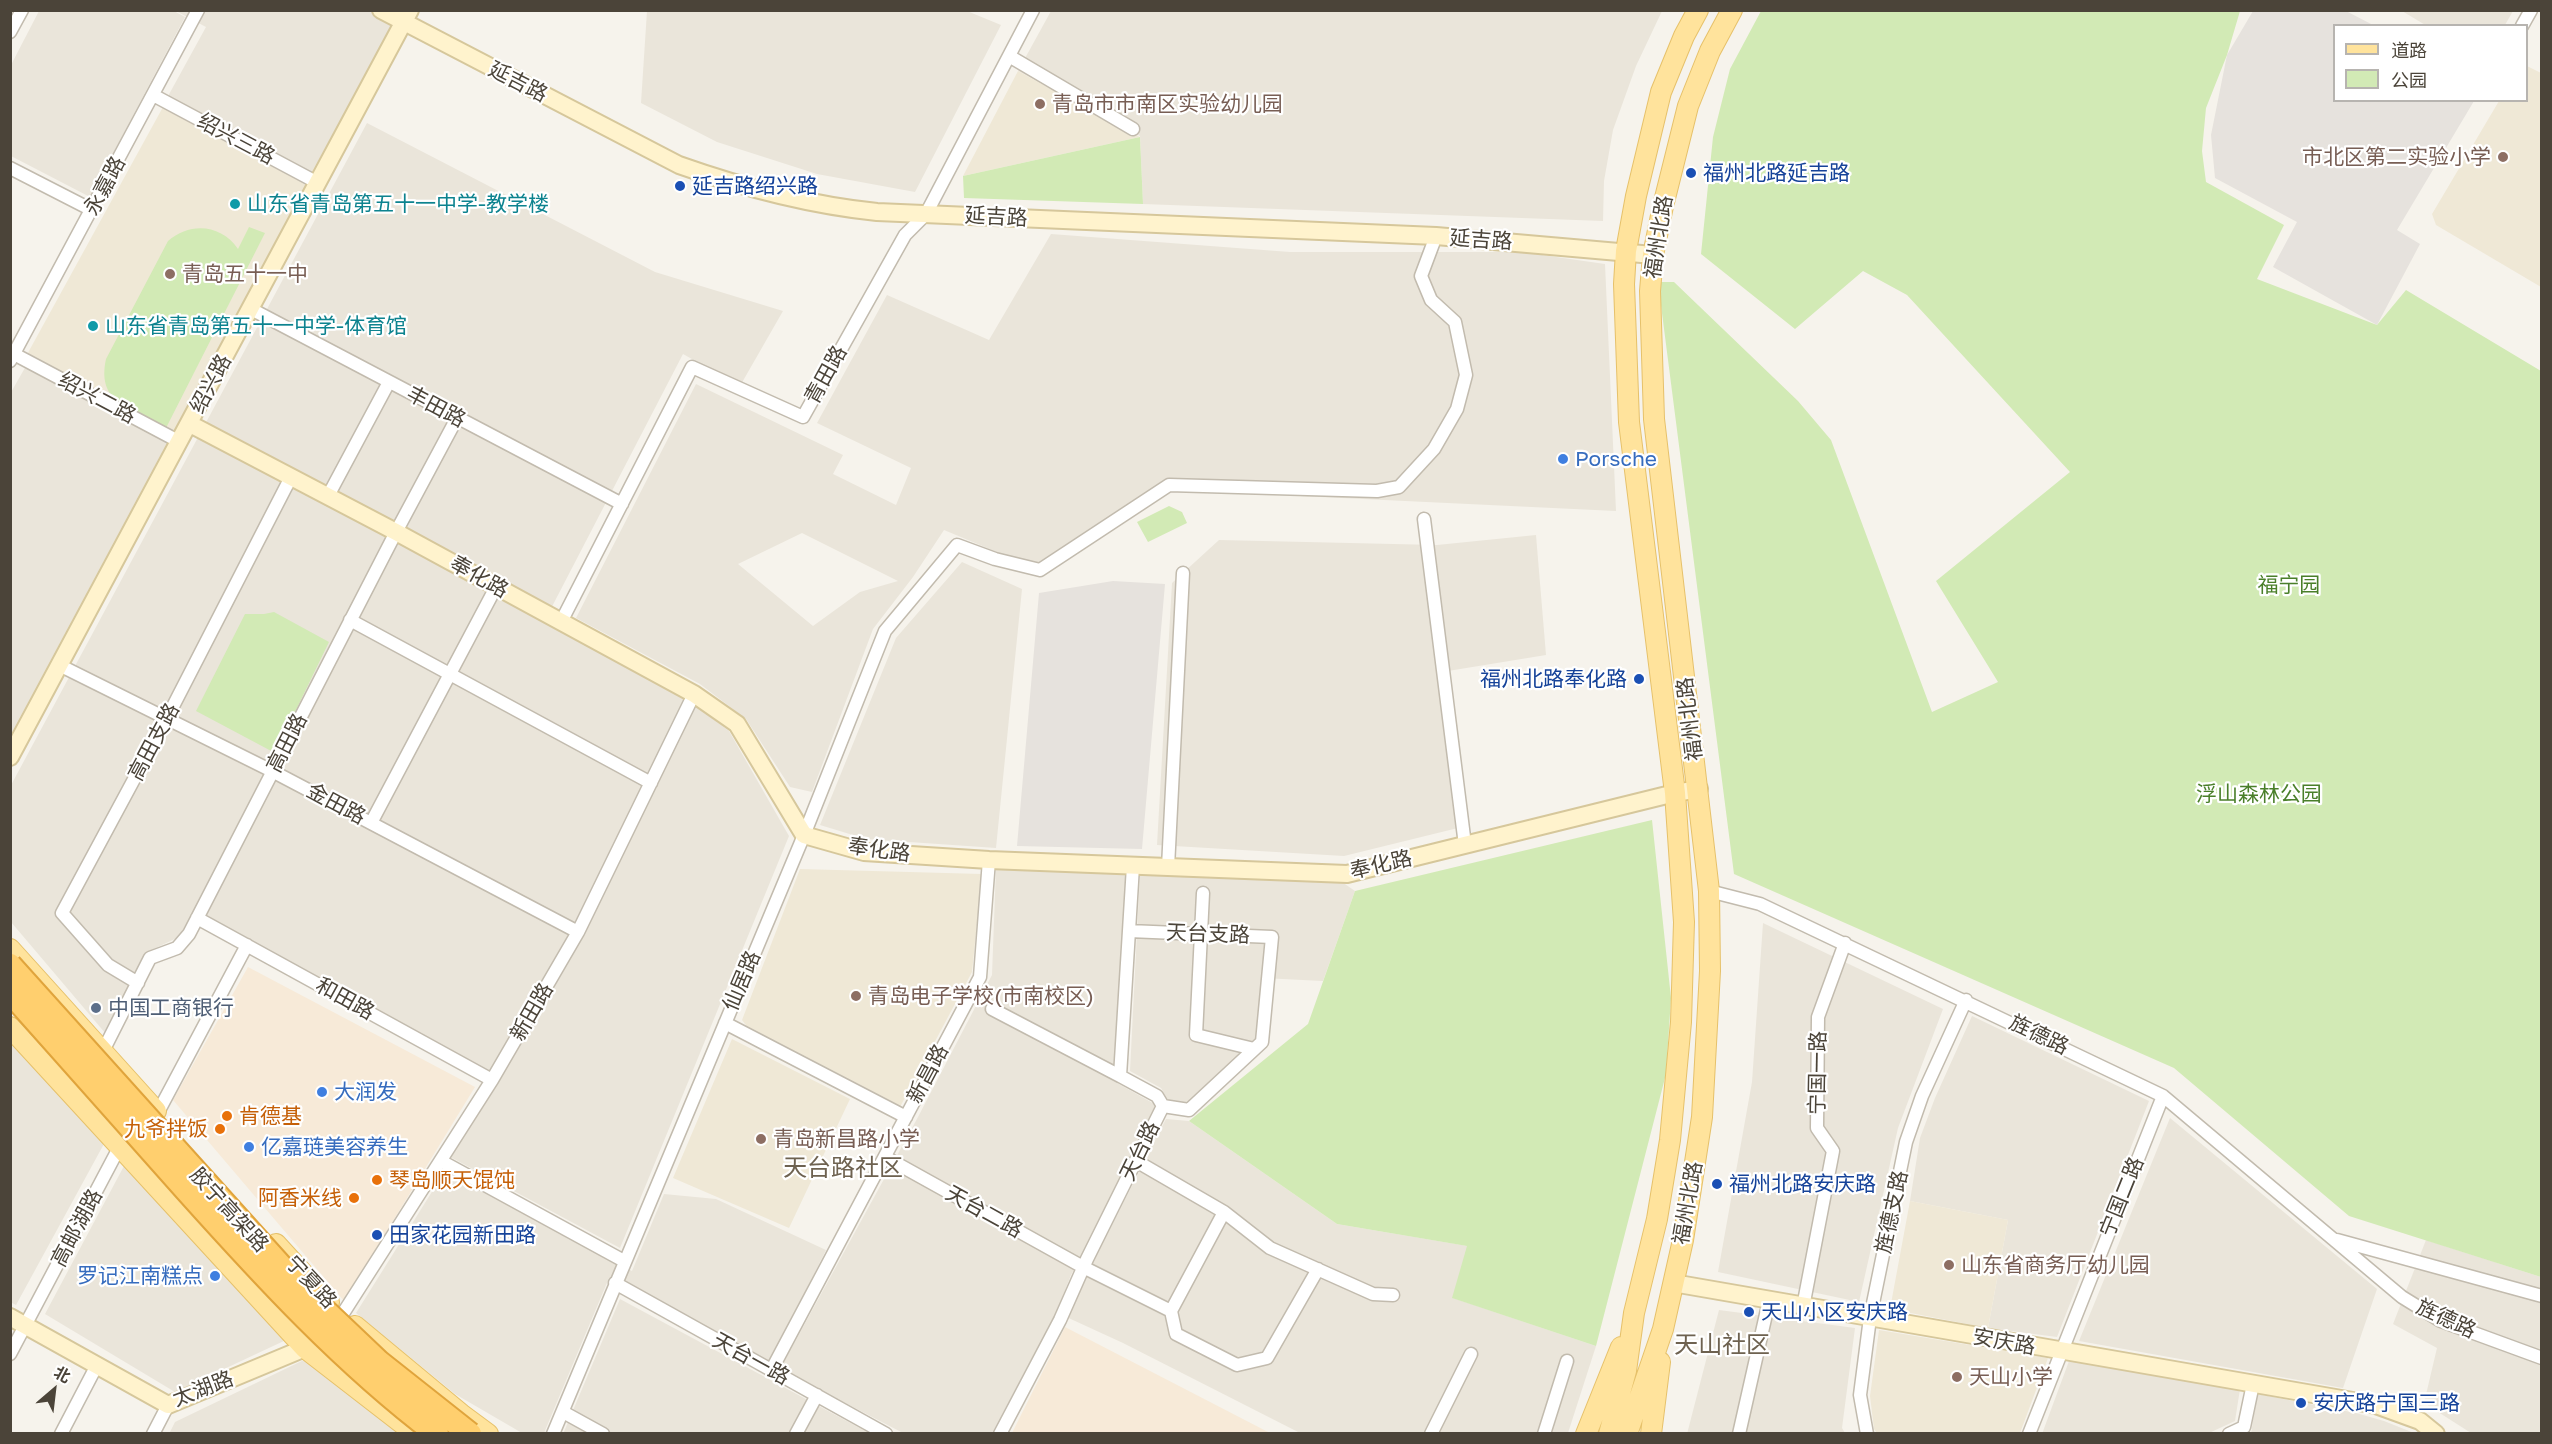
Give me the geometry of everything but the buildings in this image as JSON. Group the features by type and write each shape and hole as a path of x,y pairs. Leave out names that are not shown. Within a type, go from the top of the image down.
{"highway":[{"name":"胶宁高架路","path":"10,964 299,1286 379,1362 470,1434"},
{"name":"胶宁高架路","path":"10,992 247,1258 305,1319 368,1378 437,1434"}],"main road":[{"name":"福州北路","path":"1609,1434 1626,1371 1634,1313 1658,1219 1670,1140 1681,1022 1684,922 1675,793 1629,422 1624,284 1626,251 1636,196 1662,92 1684,36 1698,10"},
{"name":"福州北路","path":"1627,1434 1663,1329 1686,1220 1702,1117 1709,1018 1709,891 1699,789 1654,419 1650,291 1653,255 1688,106 1710,51 1732,10"},
{"name":"宁夏路","path":"10,949 210,1173 342,1315 488,1434"},
{"path":"10,1027 306,1348 416,1434"},
{"path":"1586,1434 1634,1313"},
{"path":"1651,1434 1663,1329"},
{"path":"1597,1434 1616,1361"},
{"path":"1641,1434 1658,1380"}],"street":[{"path":"10,32 22,10"},
{"name":"永嘉路","path":"12,358 198,10"},
{"name":"延吉路","path":"381,10 407,17 680,165 728,182 827,207 926,214 1436,236 1653,255"},
{"name":"青田路","path":"561,622 692,367 802,417 905,235 926,214 1033,10"},
{"path":"2523,24 2531,10"},
{"name":"绍兴路","path":"10,757 407,17"},
{"path":"1009,56 1133,129"},
{"name":"绍兴三路","path":"153,95 318,183"},
{"path":"10,168 92,210"},
{"name":"仙居路","path":"553,1434 804,835 885,631 957,545 995,559 1040,570 1169,485 1377,491 1399,487 1434,448 1457,409 1466,375 1455,321 1431,300 1421,276 1436,236"},
{"name":"丰田路","path":"251,309 622,504"},
{"name":"绍兴二路","path":"12,358 180,442"},
{"path":"328,496 389,382"},
{"name":"高田路","path":"103,1051 150,958 177,948 189,934 457,418"},
{"name":"奉化路","path":"190,424 396,532 694,694 737,724 804,835 864,852 989,860 1347,874 1699,789"},
{"name":"高田支路","path":"138,983 108,965 62,913 167,718 291,477"},
{"path":"1424,519 1465,845"},
{"path":"1168,867 1183,573"},
{"path":"372,823 496,586"},
{"path":"350,621 651,783"},
{"name":"金田路","path":"59,665 272,771 578,932"},
{"name":"新田路","path":"306,1348 342,1315 492,1080 578,932 694,694"},
{"name":"新昌路","path":"771,1371 980,977 989,860"},
{"path":"1120,1076 1133,866"},
{"name":"旌德路","path":"1709,891 1760,904 2163,1095 2402,1297 2441,1321 2541,1358"},
{"path":"1203,893 1196,1035 1254,1049"},
{"name":"和田路","path":"197,918 492,1080"},
{"name":"天台支路","path":"1129,931 1272,937 1262,1042 1189,1110 1163,1106"},
{"name":"宁国一路","path":"1803,1306 1833,1151 1817,1128 1818,1017 1845,943"},
{"path":"158,1113 247,945"},
{"name":"旌德支路","path":"1867,1434 1860,1395 1870,1318 1906,1142 1922,1096 1966,1000"},
{"name":"天台路","path":"992,1009 1157,1096 1163,1106 1083,1267 1060,1320 1000,1434"},
{"path":"725,1023 906,1117"},
{"name":"宁国二路","path":"2029,1434 2163,1095"},
{"name":"高邮湖路","path":"10,1354 120,1146 158,1113"},
{"name":"天台二路","path":"885,1157 1083,1267 1171,1311"},
{"path":"441,1161 624,1261"},
{"path":"1136,1161 1224,1212 1270,1248 1373,1294 1393,1295"},
{"path":"1224,1212 1171,1311 1176,1334 1237,1365 1267,1358 1318,1269"},
{"name":"旌德路","path":"2333,1239 2541,1296"},
{"name":"天台一路","path":"615,1283 886,1434"},
{"name":"安庆路","path":"1673,1283 2060,1352 2376,1405 2420,1421 2436,1434"},
{"path":"1739,1434 1769,1301"},
{"name":"太湖路","path":"10,1317 168,1405 306,1348"},
{"path":"1431,1434 1472,1354"},
{"path":"1544,1434 1567,1361"},
{"path":"61,1434 97,1365"},
{"path":"2229,1434 2244,1426 2253,1384"},
{"path":"796,1434 817,1395"},
{"path":"153,1434 168,1405"},
{"path":"563,1412 603,1434"}],"shaded area":[{"path":"2513,10 2506,24 2424,24 2402,11"},
{"path":"39,11 174,11 185,17 90,197 11,156 11,65"},
{"path":"176,11 368,11 394,24 309,177 167,98 206,27"},
{"path":"647,11 967,11 1001,25 915,192 817,174 717,142 641,103"},
{"path":"1051,11 1662,11 1636,66 1613,130 1604,181 1603,221 1143,204 1140,136 1018,71"},
{"path":"2253,11 2346,11 2371,24 2333,24 2333,102 2473,102 2397,230 2420,244 2377,325 2273,267 2297,222 2215,178 2211,135 2227,55"},
{"name":"市北区第二实验小学","path":"2528,66 2541,73 2541,287 2436,225 2432,214 2498,102 2528,102"},
{"name":"青岛市市南区实验幼儿园","path":"1018,71 1140,137 963,176"},
{"name":"青岛五十一中","path":"163,107 315,188 180,442 24,360"},
{"path":"367,123 655,272 783,311 740,386 683,354 544,622 683,696 729,731 789,836 620,1248 443,1153 493,1073 194,910 179,937 147,952 106,1034 11,922 10,787"},
{"path":"1051,234 1290,252 1521,252 1605,264 1616,511 1173,490 1040,570 944,530 913,577 873,629 812,792 790,787 746,719 700,684 576,618 696,384 843,455 833,474 896,505 911,468 817,423 887,295 989,340","holes":["802,533 898,581 860,592 813,626 738,564"]},
{"path":"26,366 168,441 11,734 10,394"},
{"path":"1536,535 1546,655 1448,671 1462,827 1344,856 1157,845 1172,583 1219,540 1437,545"},
{"path":"962,562 1022,589 996,848 866,839 820,825 896,638"},
{"path":"1113,581 1165,584 1142,849 1017,846 1039,593"},
{"path":"996,868 1127,872 1117,1083 1158,1106 1071,1275 1056,1313 992,1433 903,1433 780,1369 918,1117 992,975"},
{"name":"青岛电子学校(市南校区)","path":"800,869 982,874 972,972 900,1107 748,1028 742,1020"},
{"path":"1140,873 1342,882 1355,891 1323,981 1262,978 1256,1040 1189,1103 1168,1100 1161,1088 1130,1071"},
{"path":"1763,923 1943,1009 1898,1128 1859,1302 1718,1272 1752,1082"},
{"name":"大润发","path":"248,967 475,1087 344,1301 173,1100"},
{"path":"1972,1016 2149,1101 2057,1337 1988,1328 2008,1220 1910,1201 1920,1138 1935,1098"},
{"name":"青岛新昌路小学","path":"732,1039 850,1099 789,1228 673,1178"},
{"path":"10,1041 105,1142 16,1305 10,1302"},
{"path":"2170,1118 2377,1289 2343,1388 2079,1341"},
{"path":"1166,1119 1189,1121 1337,1224 1468,1246 1453,1298 1596,1346 1568,1433 1300,1433 1123,1343 1062,1315 1092,1264"},
{"path":"124,1166 286,1340 175,1392 45,1314"},
{"path":"445,1171 632,1271 664,1194 716,1199 826,1250 770,1363 609,1278 544,1433 522,1433 455,1394 356,1313"},
{"name":"山东省商务厅幼儿园","path":"1910,1201 2008,1220 1988,1328 1890,1309"},
{"path":"2426,1240 2541,1277 2541,1433 2471,1433 2424,1403 2437,1348 2393,1324"},
{"path":"620,1299 869,1433 563,1434"},
{"path":"1719,1310 1855,1328 1842,1428 1845,1433 1687,1434"},
{"path":"1065,1327 1270,1433 1012,1433"},
{"name":"天山小学","path":"1879,1330 2048,1358 2020,1433 1877,1433 1874,1429 1870,1396"},
{"path":"308,1358 403,1434 169,1434 175,1422"},
{"path":"2069,1361 2240,1389 2235,1421 2209,1433 2042,1434"},
{"path":"2257,1394 2356,1413 2414,1433 2251,1434"}],"green space":[{"name":"浮山森林公园","path":"1761,11 2240,11 2227,55 2206,108 2202,151 2206,182 2284,225 2257,279 2377,325 2406,290 2541,371 2541,1277 2349,1216 2174,1068 1734,874 1658,282 1674,282 1798,401 1831,440 1932,712 1998,682 1936,581 2070,472 1907,295 1863,271 1795,329 1701,254 1713,137 1730,69"},
{"path":"1140,137 1143,204 964,198 963,176"},
{"path":"249,227 265,233 166,428 120,404 106,386 104,374 106,359 168,241 186,231 205,228 223,235 238,249"},
{"path":"1169,506 1182,512 1187,523 1148,542 1137,522"},
{"path":"274,612 329,642 275,753 196,711 245,614"},
{"path":"1652,820 1671,998 1666,1074 1596,1346 1452,1298 1467,1246 1337,1224 1189,1121 1308,1024 1355,891"}],"place":[{"name":"青岛市市南区实验幼儿园","path":"1040,104"},
{"name":"市北区第二实验小学","path":"2503,157"},
{"name":"福州北路延吉路","path":"1691,173"},
{"name":"延吉路绍兴路","path":"680,186"},
{"name":"山东省青岛第五十一中学-教学楼","path":"235,204"},
{"name":"青岛五十一中","path":"170,274"},
{"name":"山东省青岛第五十一中学-体育馆","path":"93,326"},
{"name":"Porsche","path":"1563,459"},
{"name":"福州北路奉化路","path":"1639,679"},
{"name":"青岛电子学校(市南校区)","path":"856,996"},
{"name":"中国工商银行","path":"96,1008"},
{"name":"大润发","path":"322,1092"},
{"name":"肯德基","path":"227,1116"},
{"name":"九爷拌饭","path":"220,1129"},
{"name":"青岛新昌路小学","path":"761,1139"},
{"name":"亿嘉琏美容养生","path":"249,1147"},
{"name":"琴岛顺天馄饨","path":"377,1180"},
{"name":"福州北路安庆路","path":"1717,1184"},
{"name":"阿香米线","path":"354,1198"},
{"name":"田家花园新田路","path":"377,1235"},
{"name":"山东省商务厅幼儿园","path":"1949,1265"},
{"name":"罗记江南糕点","path":"215,1276"},
{"name":"天山小区安庆路","path":"1749,1312"},
{"name":"天山小学","path":"1957,1377"},
{"name":"安庆路宁国三路","path":"2301,1403"}],"district":[{"name":"天台路社区","path":"843,1168"},
{"name":"天山社区","path":"1722,1345"}],"park label":[{"name":"福宁园","path":"2289,585"}]}
